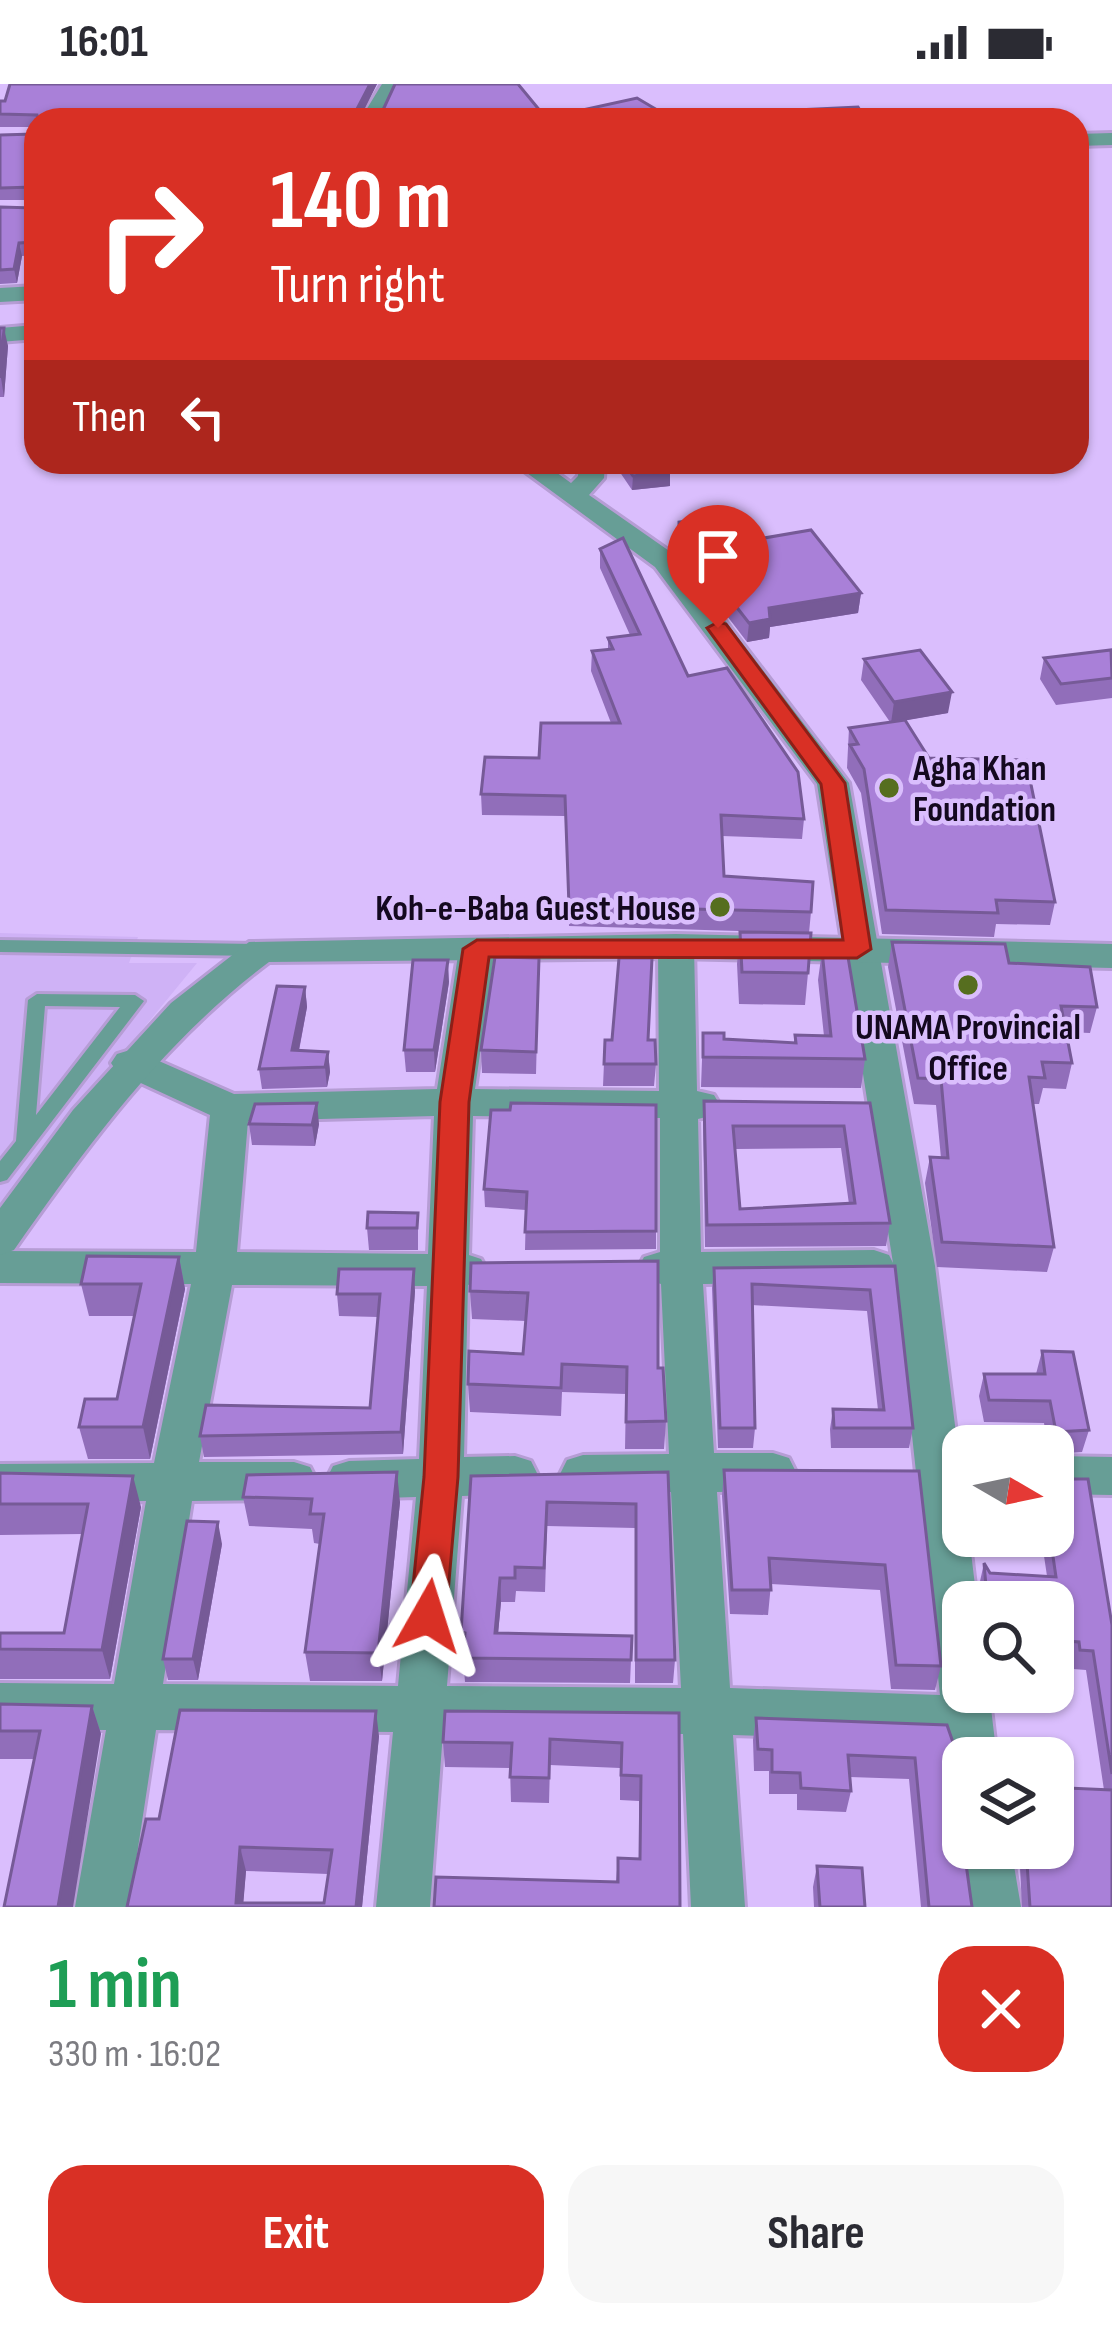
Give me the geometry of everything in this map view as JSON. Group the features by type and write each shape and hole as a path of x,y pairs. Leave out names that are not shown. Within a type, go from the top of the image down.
{"street":[{"path":"543,474 665,560 833,783 857,949 891,1107 914,1266 932,1472 969,1737"},
{"path":"574,495 591,474"},
{"path":"676,946 682,1268 718,1907"},
{"path":"0,1239 130,1064 218,980 261,950 676,946 1112,956"},
{"path":"403,1907 441,1477 454,1102 477,949"},
{"path":"130,1064 230,1108 454,1102 749,1106"},
{"path":"844,1106 891,1107"},
{"path":"102,1907 172,1484 215,1267 230,1108"},
{"path":"611,1268 914,1266"},
{"path":"0,1267 517,1270"},
{"path":"0,1483 806,1472"},
{"path":"1074,1475 1112,1476"},
{"path":"0,1706 708,1711 959,1737"},
{"path":"988,1869 994,1907"}],"lane":[{"path":"0,946 261,950"},
{"path":"0,1175 135,1001 38,1000 24,1139"}],"shaded area":[{"path":"0,933 138,937 129,963 197,963 87,1097 0,1214"}],"building":[{"path":"10,84 370,84 358,108 24,108 24,115 0,114 0,101 5,101"},
{"path":"395,84 518,84 538,108 384,108"},
{"path":"637,98 654,108 592,108"},
{"path":"24,134 24,187 0,188 0,135"},
{"path":"0,207 24,208 24,243 19,243 14,269 0,270"},
{"path":"0,328 4,328 0,378"},
{"path":"703,519 714,535 722,534 729,544 811,530 861,593 769,608 770,619 749,623 679,533 679,522"},
{"path":"623,538 688,676 727,668 798,772 804,819 721,815 724,876 813,882 811,912 569,906 565,796 481,794 485,757 539,758 541,723 620,723 592,651 613,649 608,638 640,634 600,549"},
{"path":"920,650 952,692 894,702 864,659"},
{"path":"1111,650 1112,678 1061,684 1044,658"},
{"path":"905,720 929,758 1026,760 1055,902 996,900 998,913 886,910 864,769 850,745 858,744 849,728"},
{"path":"740,932 811,933 808,973 742,972"},
{"path":"892,942 1005,944 1009,963 1090,967 1097,1007 1061,1006 1072,1063 1042,1062 1045,1078 1029,1077 1054,1247 942,1242 930,1157 948,1158 941,1079 918,1078"},
{"path":"822,951 847,951 865,1059 703,1057 703,1033 724,1033 724,1039 796,1043 795,1035 831,1036"},
{"path":"495,957 539,958 536,1052 481,1050"},
{"path":"619,958 652,958 648,1040 655,1040 656,1064 604,1064 605,1040 612,1040"},
{"path":"413,960 448,960 434,1050 404,1050"},
{"path":"277,986 305,987 292,1050 328,1052 325,1067 259,1069"},
{"path":"704,1101 870,1103 890,1223 707,1225","holes":["733,1126 844,1126 855,1203 740,1209"]},
{"path":"317,1103 312,1125 249,1124 255,1104"},
{"path":"511,1103 656,1105 656,1231 525,1232 527,1192 484,1189 491,1110 510,1110"},
{"path":"368,1212 418,1213 417,1228 367,1228"},
{"path":"87,1256 179,1257 143,1427 79,1427 85,1399 117,1399 141,1284 81,1284"},
{"path":"658,1261 658,1368 663,1368 666,1421 626,1422 627,1367 562,1364 561,1388 468,1384 469,1351 523,1354 528,1293 470,1291 471,1263"},
{"path":"895,1266 913,1428 834,1428 833,1409 884,1410 870,1290 752,1284 755,1428 720,1428 714,1268"},
{"path":"339,1269 414,1269 401,1432 200,1436 206,1405 370,1408 380,1294 337,1294"},
{"path":"1042,1351 1073,1352 1089,1430 1055,1425 1050,1401 989,1400 984,1374 1045,1374"},
{"path":"724,1470 919,1471 941,1666 896,1665 885,1565 769,1558 771,1590 732,1590"},
{"path":"397,1472 378,1653 305,1652 324,1514 310,1514 312,1499 243,1497 247,1475"},
{"path":"668,1472 675,1660 636,1660 636,1504 547,1502 544,1568 515,1567 515,1578 500,1578 495,1633 632,1636 631,1660 463,1658 471,1476"},
{"path":"0,1473 133,1476 102,1650 0,1649 0,1633 64,1633 88,1504 0,1504"},
{"path":"1074,1479 1088,1479 1112,1625 1112,1774 1093,1651 1080,1650 1079,1642 1074,1642 1074,1581 986,1581 984,1563 990,1573 1056,1577 1053,1557 1074,1557"},
{"path":"187,1521 218,1522 193,1659 163,1659"},
{"path":"0,1704 92,1706 58,1907 4,1907 40,1731 0,1731"},
{"path":"180,1710 376,1711 356,1907 127,1907 146,1819 159,1819","holes":["240,1847 332,1850 324,1903 236,1903"]},
{"path":"445,1711 679,1713 680,1907 434,1907 436,1877 618,1882 618,1858 640,1859 641,1776 621,1775 622,1743 550,1739 549,1778 510,1777 512,1743 443,1742"},
{"path":"756,1718 947,1725 951,1737 942,1737 942,1869 967,1869 972,1907 929,1907 915,1758 848,1755 851,1791 801,1788 800,1773 772,1772 772,1750 758,1749"},
{"path":"1074,1788 1112,1790 1112,1907 1030,1907 1027,1869 1074,1869"},
{"path":"817,1866 862,1868 865,1907 820,1907"}],"place":[{"name":"Agha Khan Foundation","path":"889,788"},
{"name":"Koh-e-Baba Guest House","path":"720,907"},
{"name":"UNAMA Provincial Office","path":"968,985"}],"route":[{"path":"428,1616 441,1477 454,1102 477,949 857,949 833,783 718,628"}]}
